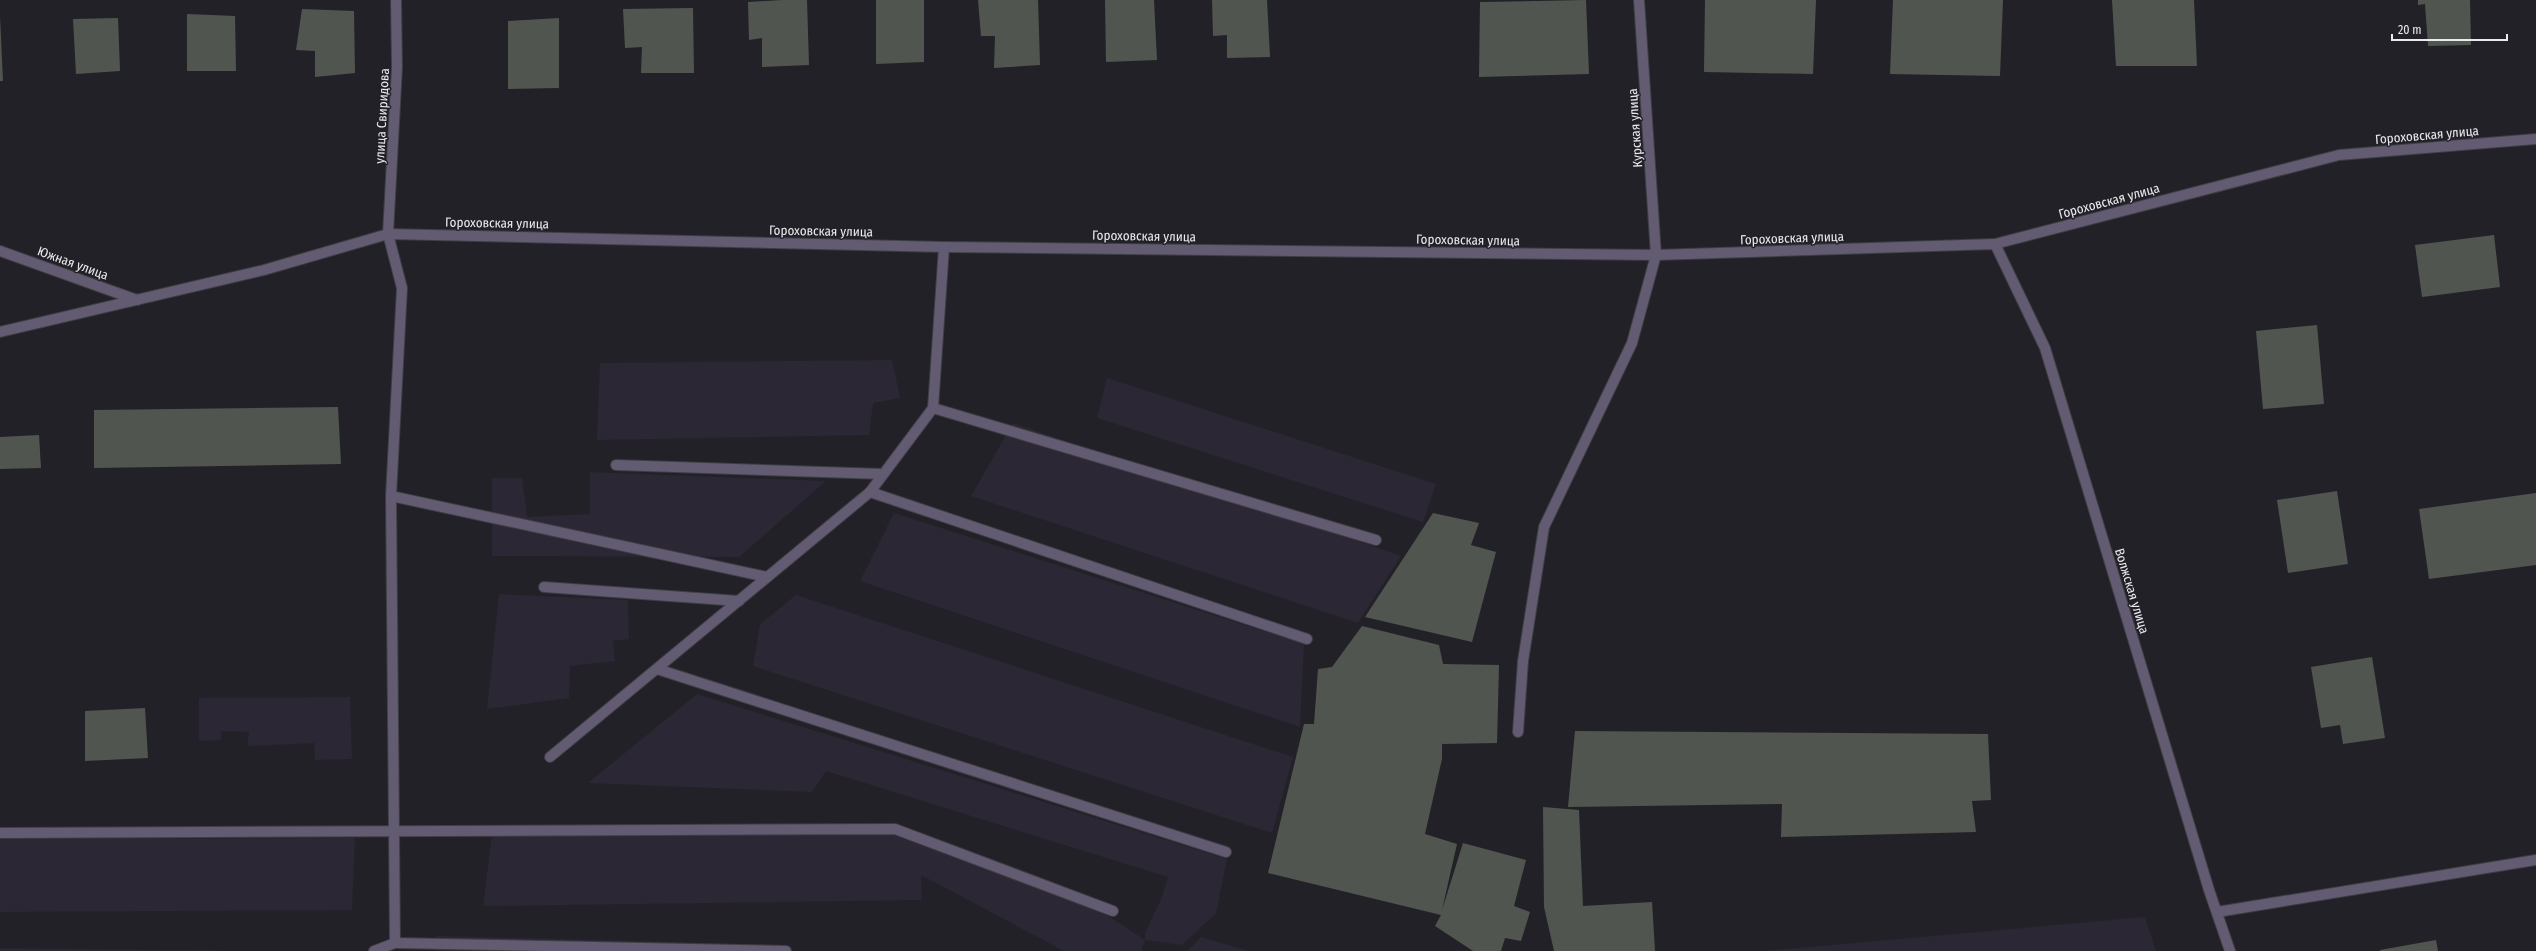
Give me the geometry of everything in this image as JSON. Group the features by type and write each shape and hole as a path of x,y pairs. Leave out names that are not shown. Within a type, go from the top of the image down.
{"street":[{"name":"улица Свиридова","path":"395,943 391,496 402,288 388,234 398,67 396,0"},
{"name":"Курская улица","path":"1518,732 1523,661 1544,527 1632,343 1656,255 1639,0"},
{"name":"Гороховская улица","path":"0,332 264,270 388,234 944,247 1656,255 1995,244 2339,155 2536,139"},
{"name":"Волжская улица","path":"1995,244 2045,348 2230,951"},
{"path":"550,758 870,492 934,408 944,247"},
{"name":"Южная улица","path":"0,251 137,300"},
{"path":"934,408 1376,540"},
{"path":"616,466 883,474"},
{"path":"870,492 1307,639"},
{"path":"391,496 767,577"},
{"path":"544,587 739,601"},
{"path":"657,669 1226,852"},
{"path":"0,834 394,830 895,829 1113,911"},
{"path":"2217,912 2536,860"},
{"path":"374,951 395,943 786,951"}],"shaded area":[{"path":"892,360 900,398 873,403 869,435 597,440 600,363"},
{"path":"1107,378 1436,484 1423,522 1097,418"},
{"path":"1013,423 1401,556 1358,623 971,496"},
{"path":"590,472 826,481 739,557 492,556 492,478 522,478 527,517 590,514"},
{"path":"894,513 1304,644 1300,727 860,581"},
{"path":"499,594 628,600 629,639 613,641 615,661 570,666 569,698 487,709"},
{"path":"796,595 1293,757 1272,833 753,666 760,624"},
{"path":"697,694 1227,859 1216,913 1182,945 1145,940 1145,933 1162,897 1168,877 826,771 812,792 588,783"},
{"path":"350,697 352,759 315,760 314,743 247,746 249,732 221,731 221,740 199,741 199,698"},
{"path":"492,834 897,834 1096,908 1145,940 1141,951 1064,951 921,875 922,900 483,906"},
{"path":"355,838 352,910 0,912 0,839"},
{"path":"2145,917 2156,951 1763,951"},
{"path":"437,936 787,945 786,951 437,951"},
{"path":"1201,937 1248,951 1187,951"},
{"path":"0,948 237,951 0,951"}],"building":[{"path":"807,0 809,65 762,67 762,38 749,40 748,2"},
{"path":"876,0 924,0 924,62 876,64"},
{"path":"978,0 1038,0 1040,65 994,68 995,36 981,36"},
{"path":"1105,0 1154,0 1157,60 1106,62"},
{"path":"1212,0 1267,0 1270,57 1227,58 1227,35 1213,36"},
{"path":"1586,0 1589,74 1479,77 1480,2"},
{"path":"1705,0 1816,0 1813,74 1704,72"},
{"path":"1893,0 2003,0 2000,76 1890,74"},
{"path":"2112,0 2194,0 2197,66 2116,66"},
{"path":"2418,0 2470,0 2471,45 2428,46 2425,4 2418,5"},
{"path":"693,8 694,73 641,73 642,47 625,48 623,9"},
{"path":"302,9 354,11 355,73 315,77 315,51 296,50"},
{"path":"187,14 235,16 236,71 187,71"},
{"path":"0,16 3,81 0,81"},
{"path":"118,18 120,71 76,74 73,19"},
{"path":"559,18 559,88 508,89 508,21"},
{"path":"2494,235 2500,287 2422,297 2415,245"},
{"path":"2317,325 2324,404 2263,409 2256,331"},
{"path":"338,407 341,464 94,468 94,410"},
{"path":"39,435 41,468 0,469 0,437"},
{"path":"2337,491 2348,564 2288,573 2277,500"},
{"path":"2536,493 2536,565 2429,579 2419,509"},
{"path":"1433,513 1479,523 1471,545 1496,552 1472,642 1365,617"},
{"path":"1362,626 1439,645 1443,664 1499,665 1497,743 1442,744 1442,759 1425,834 1457,844 1442,910 1463,843 1526,860 1514,906 1530,912 1521,941 1505,938 1501,951 1473,951 1435,926 1441,915 1268,873 1304,724 1314,724 1318,669 1332,667"},
{"path":"2372,657 2385,738 2343,744 2340,725 2321,728 2311,667"},
{"path":"145,708 148,758 85,761 85,711"},
{"path":"1575,731 1988,734 1991,800 1972,801 1976,832 1781,837 1782,804 1568,807"},
{"path":"1543,807 1579,810 1583,906 1652,902 1655,951 1554,951 1544,907"},
{"path":"2436,940 2438,951 2380,951 2380,950"}]}
